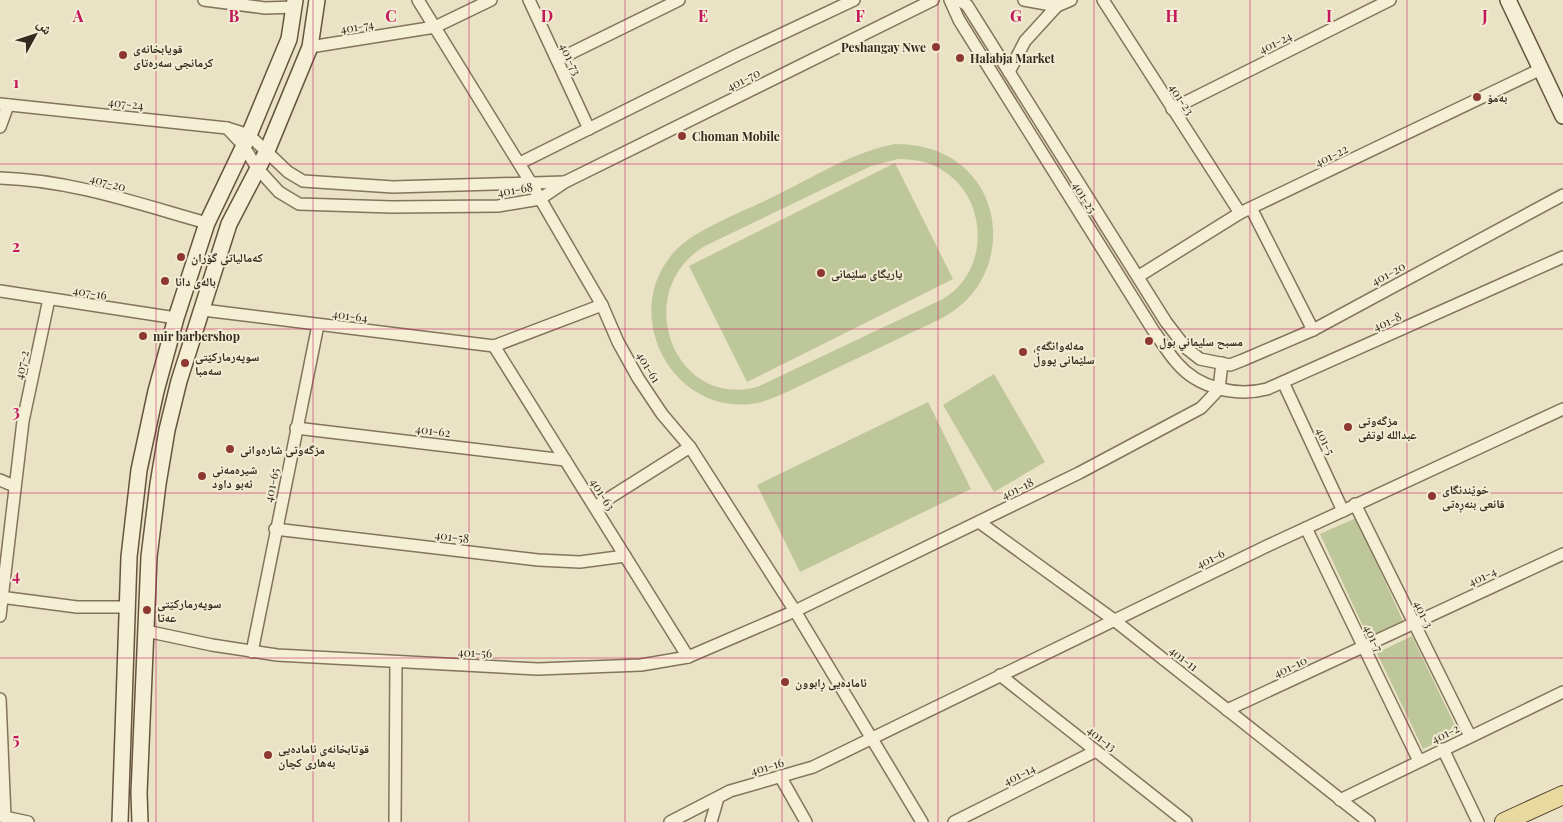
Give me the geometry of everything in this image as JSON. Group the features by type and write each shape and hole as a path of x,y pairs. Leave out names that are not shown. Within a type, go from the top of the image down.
{"main road":[{"path":"1504,822 1563,795"}],"street":[{"path":"120,822 129,557 139,470 156,391 176,318 207,223 246,140 289,39 295,4 204,0"},
{"path":"140,822 138,793 149,557 159,475 179,381 229,224 267,151 310,47 317,0"},
{"name":"401-61","path":"418,0 520,163 602,305 618,342 638,378 662,414 690,447 795,611 922,822"},
{"name":"401-74","path":"310,47 435,27 491,0"},
{"name":"401-73","path":"529,0 589,129"},
{"path":"557,60 679,0"},
{"name":"401-70","path":"520,163 854,0"},
{"name":"401-70","path":"565,182 933,0"},
{"name":"401-25","path":"950,0 964,29 1154,330 1178,364 1219,389"},
{"name":"401-25","path":"958,0 967,5 1139,276 1166,322 1186,348 1200,359 1222,363"},
{"path":"1024,0 1057,6"},
{"path":"1009,72 1025,41 1057,6 1071,0"},
{"name":"401-23","path":"1103,0 1240,213"},
{"name":"401-24","path":"1172,109 1390,0"},
{"path":"1508,0 1563,116"},
{"name":"401-22","path":"1139,276 1240,213 1541,69"},
{"path":"0,127 4,104"},
{"name":"407-24","path":"4,104 227,128 246,140"},
{"name":"401-68","path":"246,140 267,151 288,172 303,181 393,187 565,182"},
{"name":"401-68","path":"246,140 257,168 279,192 298,204 392,207 498,206 540,199 565,182"},
{"name":"407-20","path":"0,178 31,179 81,188 207,223"},
{"name":"401-20","path":"1222,363 1230,365 1313,330 1563,195"},
{"path":"1251,208 1313,330"},
{"name":"401-8","path":"1219,389 1257,391 1283,382 1563,257"},
{"name":"407-16","path":"0,291 176,318"},
{"name":"407-2","path":"0,616 23,421 49,299"},
{"path":"494,346 602,305"},
{"name":"401-64","path":"202,310 494,346"},
{"name":"401-65","path":"252,652 275,529 318,324"},
{"name":"401-63","path":"494,346 688,657"},
{"path":"1219,389 1222,363"},
{"name":"401-5","path":"1283,382 1343,511"},
{"name":"401-18","path":"795,611 1079,473 1201,408 1219,389"},
{"name":"401-6","path":"872,738 1355,504 1563,409"},
{"name":"401-62","path":"296,428 565,460"},
{"path":"595,507 690,447"},
{"path":"0,480 14,486"},
{"name":"401-3","path":"1355,504 1470,736"},
{"name":"401-11","path":"979,522 1114,620 1368,822"},
{"name":"401-7","path":"1306,528 1419,761"},
{"name":"401-58","path":"275,529 538,560 580,562 625,556"},
{"name":"401-4","path":"1364,648 1563,554"},
{"path":"1,598 77,607 128,607"},
{"name":"401-56","path":"146,631 252,652 538,669 641,665 688,657 795,611"},
{"name":"401-10","path":"1227,710 1364,648"},
{"path":"395,822 396,662"},
{"name":"401-13","path":"1000,675 1186,822"},
{"name":"401-2","path":"1340,800 1563,692"},
{"path":"0,699 2,817 28,822"},
{"name":"401-16","path":"670,822 730,791 813,767 872,738"},
{"path":"1443,749 1478,822"},
{"name":"401-14","path":"954,822 1096,751"},
{"path":"780,776 806,822"},
{"path":"711,822 718,798"}],"green space":[{"path":"895,144 932,149 963,166 979,185 987,200 992,216 992,249 988,265 972,294 960,306 939,320 787,392 760,402 751,404 723,403 699,393 678,378 663,357 654,333 651,307 656,281 672,254 695,235 714,224 773,197 832,166","holes":["898,159 917,160 940,169 959,185 970,200 976,218 978,236 975,255 969,272 958,287 943,299 757,387 728,389 703,381 684,364 671,342 666,316 670,290 682,266 705,246 871,166"]},
{"name":"یاریگای سلێمانی","path":"895,163 953,279 747,382 689,266"},
{"path":"994,374 1045,462 994,492 943,405"},
{"path":"928,402 971,489 800,572 757,485"},
{"path":"1356,518 1403,621 1368,637 1320,534"},
{"path":"1412,636 1458,732 1423,749 1377,653"}],"place":[{"name":"Peshangay Nwe","path":"936,47"},
{"name":"قویابخانەی کرمانجی سەرەتای","path":"123,55"},
{"name":"Halabja Market","path":"960,58"},
{"name":"بەمۆ","path":"1477,97"},
{"name":"Choman Mobile","path":"682,136"},
{"name":"کەمالیاتی گۆران","path":"181,257"},
{"name":"یاریگای سلێمانی","path":"821,273"},
{"name":"بالەی دانا","path":"165,281"},
{"name":"mir barbershop","path":"143,336"},
{"name":"مسبح سلیماني بول","path":"1149,341"},
{"name":"مەلەوانگەی سلێمانی پووڵ","path":"1023,352"},
{"name":"سوپەرمارکێتی سەمبا","path":"185,363"},
{"name":"مزگەوتی عبداللە لوتفی","path":"1348,427"},
{"name":"مزگەوتی شارەوانی","path":"230,449"},
{"name":"شیرەمەنی ئەبو داود","path":"202,476"},
{"name":"خوێندنگای قانعی بنەڕەتی","path":"1432,496"},
{"name":"سوپەرمارکێتی عەتا","path":"147,610"},
{"name":"ئامادەیی ڕابوون","path":"785,682"},
{"name":"قوتابخانەی ئامادەیی بەهاری کچان","path":"268,755"}]}
